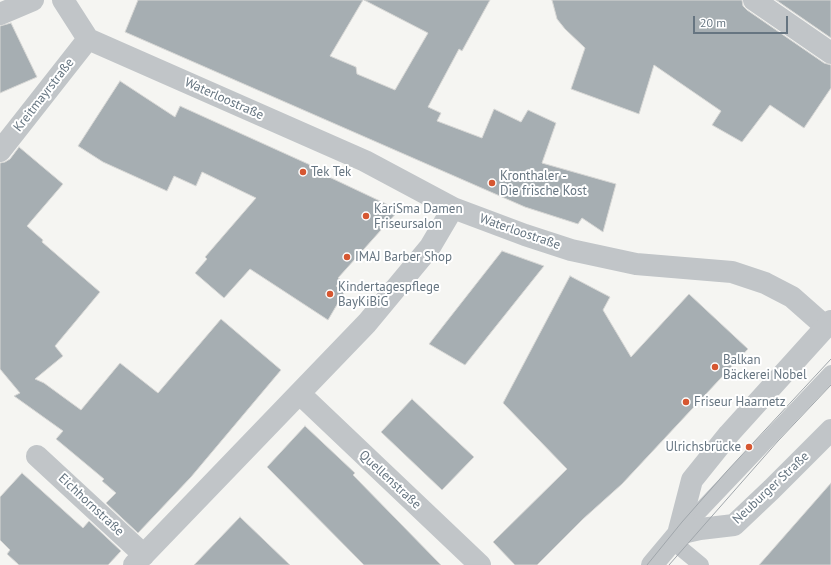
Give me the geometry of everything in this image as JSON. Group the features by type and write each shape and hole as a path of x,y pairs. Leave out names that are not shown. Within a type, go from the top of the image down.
{"street":[{"path":"0,14 33,0"},
{"path":"62,0 88,39"},
{"path":"754,0 831,53"},
{"name":"Kreitmayrstraße","path":"0,151 88,39"},
{"name":"Waterloostraße","path":"88,39 365,161 454,208 525,235 571,250 636,264 732,272 765,283 792,297 828,324"},
{"path":"139,560 367,323 430,247 454,208"},
{"path":"652,565 675,537 692,480 729,434 828,324"},
{"name":"Quellenstraße","path":"300,394 480,565"},
{"name":"Neuburger Straße","path":"675,537 700,529 734,525 831,430"},
{"name":"Eichhornstraße","path":"37,456 139,560"}],"lane":[{"path":"701,565 675,537 831,373"}],"building":[{"path":"138,0 363,0 330,56 356,67 357,74 395,90 428,33 364,0 490,0 462,51 459,49 428,107 441,113 437,121 482,138 494,109 521,122 528,110 556,123 542,163 616,184 603,232 582,218 578,224 525,207 125,32"},
{"path":"552,0 742,0 743,6 747,10 824,63 831,65 831,88 804,128 770,105 742,142 712,125 721,111 654,65 639,114 571,89 585,48 557,19"},
{"path":"776,0 831,0 831,38"},
{"path":"11,23 37,77 0,93 0,26"},
{"path":"120,81 175,117 180,106 328,173 327,176 399,210 338,278 341,280 336,286 345,291 328,320 250,269 224,298 195,273 207,259 205,257 256,198 202,172 196,186 174,176 167,191 103,162 78,146"},
{"path":"19,147 63,184 27,226 43,240 42,242 100,292 55,346 63,356 35,379 44,383 81,410 120,363 158,393 221,319 281,370 191,477 138,533 106,503 116,493 102,481 104,479 56,439 63,431 14,396 20,393 0,369 0,163 10,159"},
{"path":"502,251 544,266 465,365 429,344"},
{"path":"570,276 610,297 603,310 631,357 689,294 748,349 622,484 583,519 537,565 515,565 493,542 567,469 503,403"},
{"path":"412,399 474,457 442,490 381,432"},
{"path":"305,426 355,473 353,475 441,565 364,565 267,467"},
{"path":"22,473 83,528 89,521 121,551 108,565 19,565 7,554 10,550 0,540 0,497"},
{"path":"831,483 831,565 759,565"},
{"path":"240,517 290,565 194,565"}],"tram line":[{"path":"647,565 682,522 727,471 831,359"},
{"path":"669,565 778,441 831,385"}],"place":[{"name":"Tek Tek","path":"303,172"},
{"name":"Kronthaler - Die frische Kost","path":"492,183"},
{"name":"KariSma Damen Friseursalon","path":"366,216"},
{"name":"IMAJ Barber Shop","path":"347,257"},
{"name":"Kindertagespflege BayKiBiG","path":"330,294"},
{"name":"Balkan Bäckerei Nobel","path":"715,367"},
{"name":"Friseur Haarnetz","path":"686,402"},
{"name":"Ulrichsbrücke","path":"749,447"}]}
